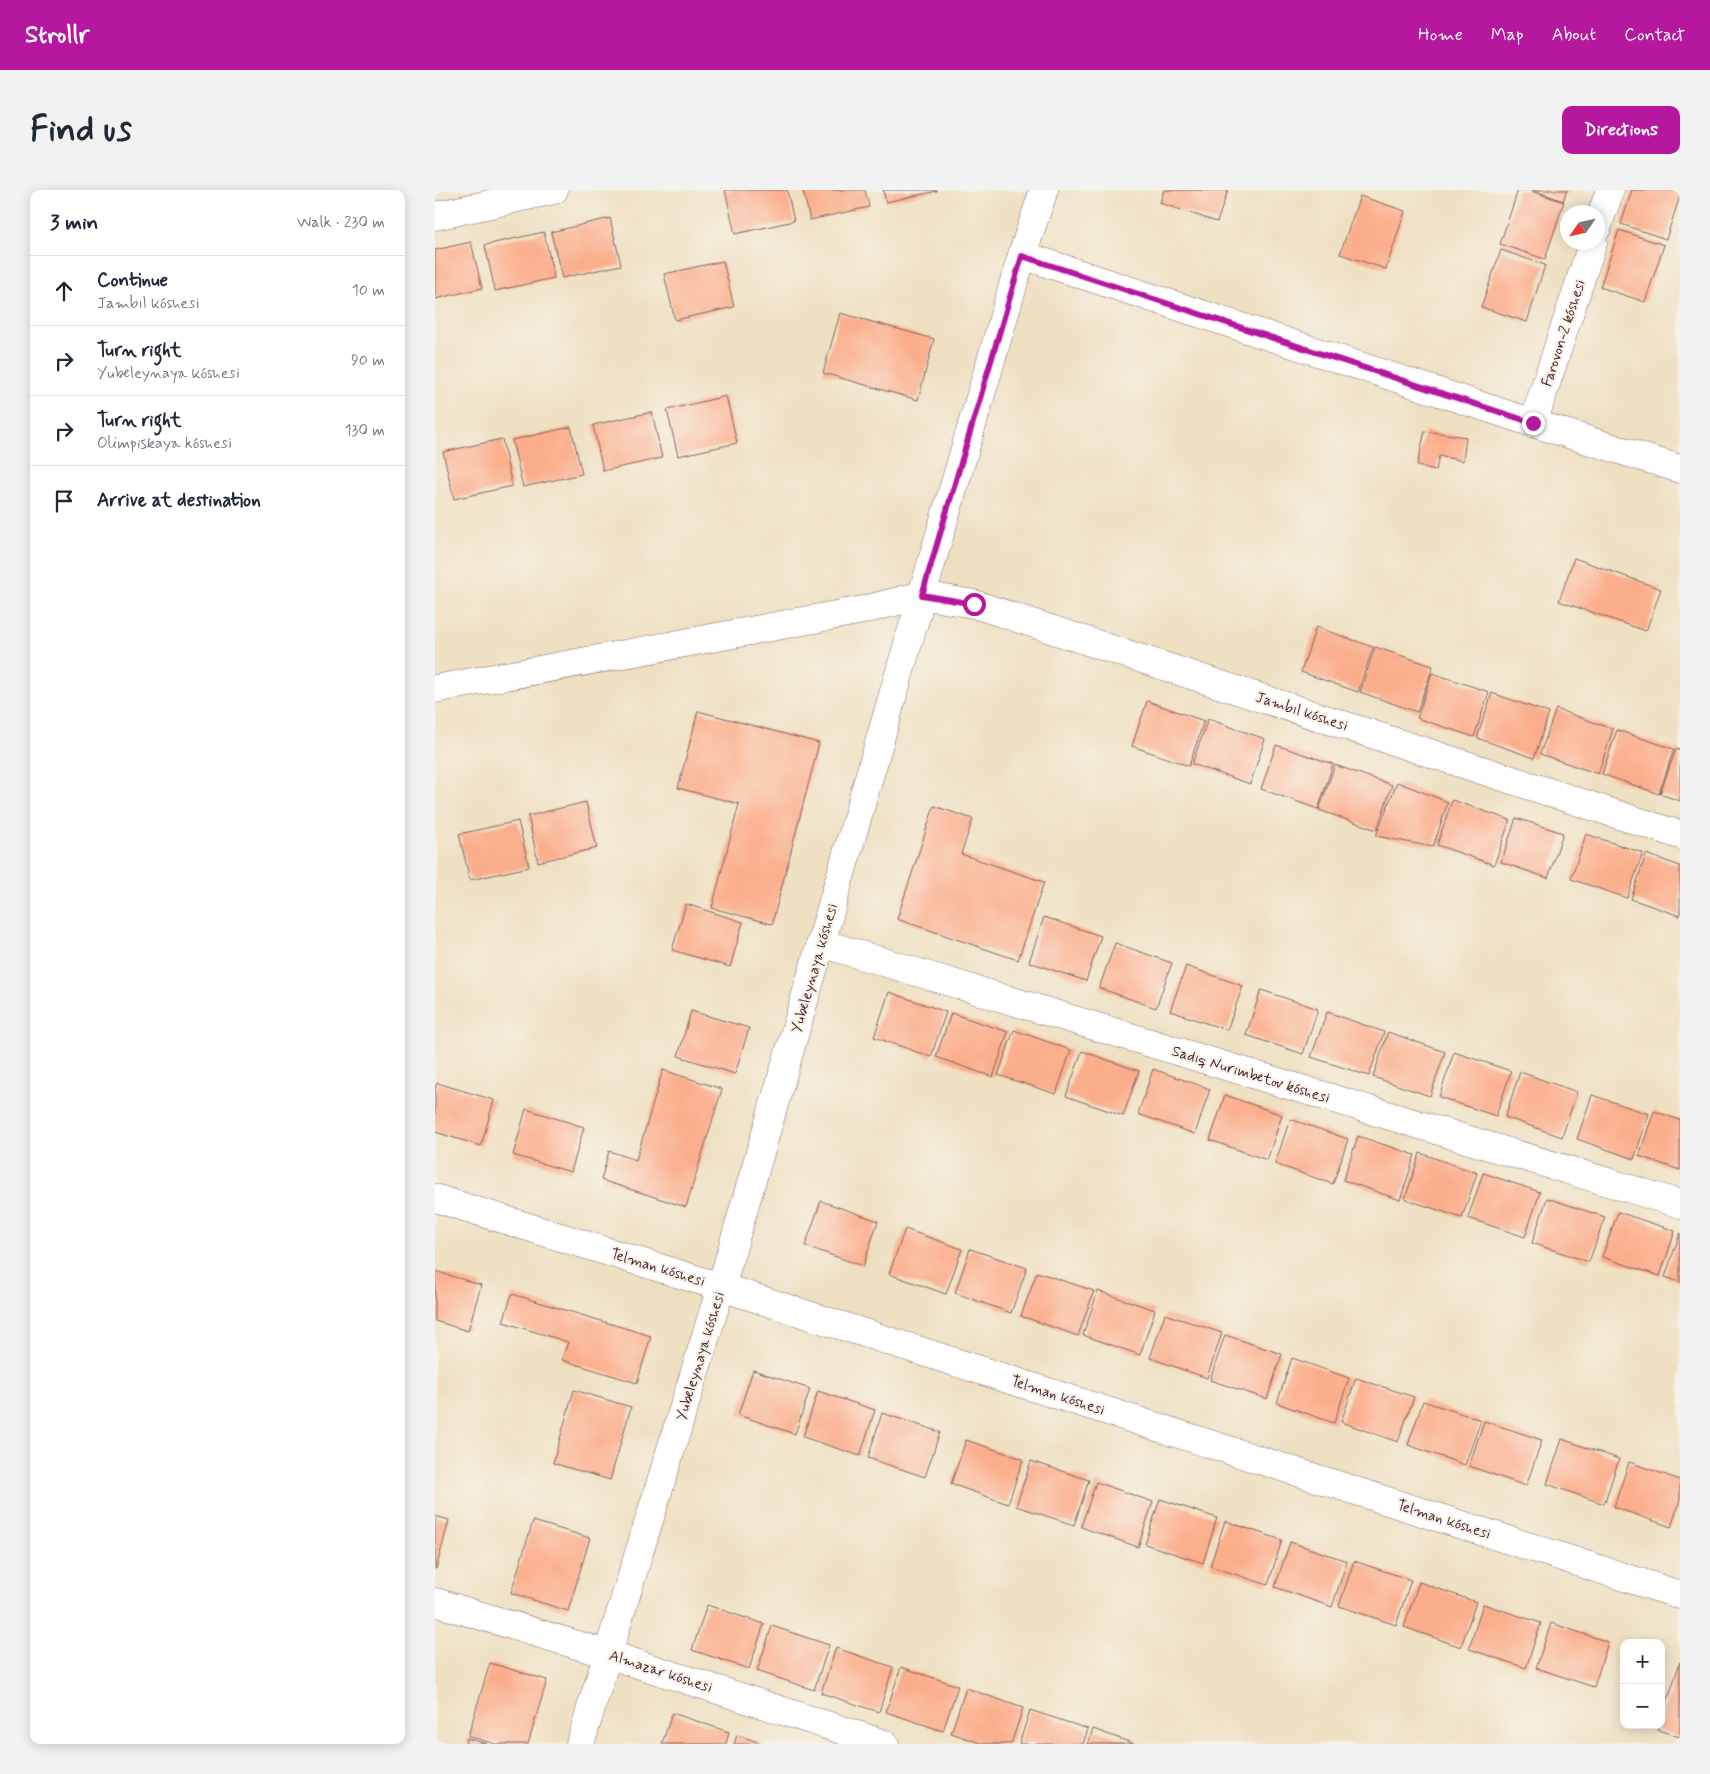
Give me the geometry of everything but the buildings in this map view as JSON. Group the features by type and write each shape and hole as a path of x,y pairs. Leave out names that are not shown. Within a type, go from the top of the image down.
{"street":[{"path":"435,216 554,190"},
{"name":"Yubeleynaya kóshesi","path":"580,1744 721,1287 922,595 1022,256 1044,190"},
{"path":"1605,205 1610,190"},
{"name":"Farovon-2 kóshesi","path":"1533,423 1590,250"},
{"path":"1022,256 1680,470"},
{"path":"435,689 863,610 922,595"},
{"name":"Jambıl kóshesi","path":"922,595 974,604 1680,835"},
{"name":"Sadıq Nurımbetov kóshesi","path":"821,943 1680,1204"},
{"name":"Telman kóshesi","path":"435,1198 721,1287 1680,1595"},
{"name":"Almazar kóshesi","path":"435,1602 607,1654 885,1744"}],"route":[{"path":"974,604 922,595 1022,256 1533,423"}]}
